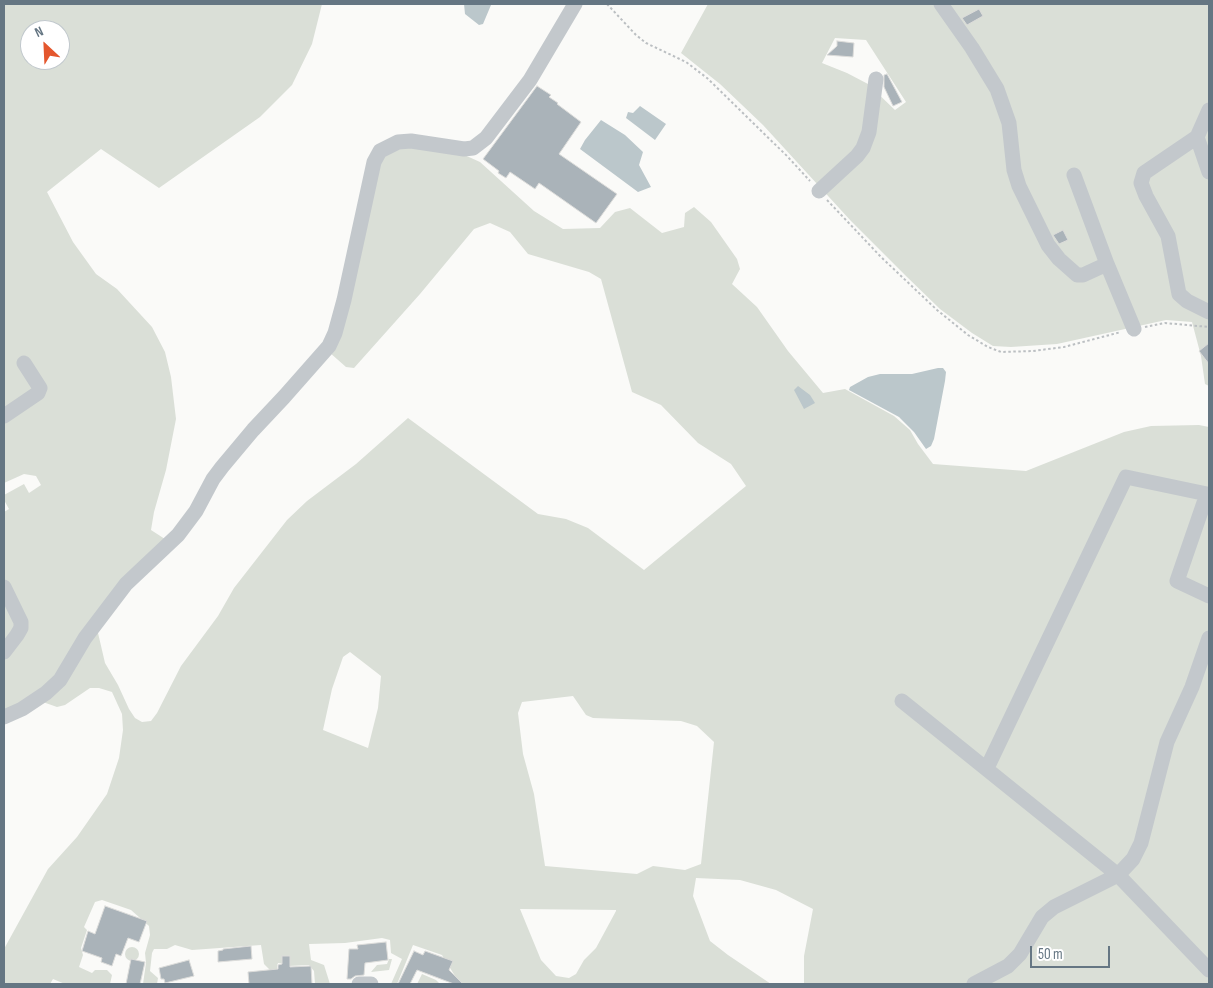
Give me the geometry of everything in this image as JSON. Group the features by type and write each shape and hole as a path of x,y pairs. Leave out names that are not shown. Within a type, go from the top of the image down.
{"lane":[{"path":"4,717 22,709 46,693 60,680 85,638 126,584 178,535 196,511 213,479 222,467 328,346 335,333 344,300 374,162 380,151 398,142 411,141 464,150 472,148 486,138 530,80 575,4"},
{"path":"940,4 972,48 997,89 1009,123 1014,170 1019,186 1048,245 1059,259 1077,275 1083,275 1107,264"},
{"path":"819,191 857,156 863,148 869,132 876,79"},
{"path":"1209,110 1196,137 1144,173 1141,183 1168,236 1179,294 1187,301 1209,312"},
{"path":"1196,137 1209,172"},
{"path":"1074,175 1107,264 1134,329"},
{"path":"4,416 38,393 40,388 24,363"},
{"path":"987,768 1126,476 1207,494 1178,581 1209,596"},
{"path":"4,587 21,622 21,628 4,652"},
{"path":"974,984 1008,966 1020,954 1042,917 1054,907 1118,874 1133,859 1140,843 1167,742 1192,687 1209,638"},
{"path":"902,701 1118,874 1209,970"},
{"path":"359,984 371,984"}],"path":[{"path":"607,4 646,44 686,62 707,78 787,156 882,257 937,310 968,335 988,347 1001,352 1033,351 1064,347 1165,323 1209,327"}],"shaded area":[{"path":"4,4 322,4 312,44 292,85 260,117 159,188 101,149 47,192 73,242 96,274 117,289 152,327 165,352 171,377 176,419 151,530 168,541 95,620 105,663 135,718 142,722 151,721 181,666 218,616 234,588 287,520 307,501 356,464 408,418 538,514 566,519 588,528 644,570 746,486 731,464 698,443 661,405 632,392 601,279 589,272 528,254 510,232 490,223 474,229 420,294 354,368 346,367 329,352 381,154 411,144 460,153 480,162 534,211 563,229 600,228 615,212 630,208 662,233 684,227 685,213 694,207 711,222 737,259 740,269 732,284 757,307 788,351 823,393 845,389 894,416 910,430 933,464 1026,471 1124,432 1151,426 1199,425 1209,427 1209,984 804,984 804,956 813,909 776,890 740,880 696,878 693,896 710,941 771,984 460,984 442,955 413,945 397,984 391,984 402,959 391,953 390,940 382,938 345,943 309,944 311,960 324,965 330,984 315,984 314,971 309,965 288,966 287,964 278,963 277,984 274,983 270,970 264,964 261,945 192,950 175,945 167,949 154,949 150,971 158,978 157,984 143,984 146,963 145,953 150,935 149,926 131,910 102,900 95,902 84,927 87,930 81,948 83,955 79,967 92,973 95,970 107,970 112,975 110,984 65,984 53,979 50,984 4,984 4,949 48,869 77,837 107,794 119,758 123,730 122,714 112,692 99,688 90,688 65,705 57,707 40,701 4,714 4,512 9,509 4,500 4,495 24,484 29,493 41,485 36,476 24,474 4,483","holes":["350,652 381,676 378,708 368,748 323,730 332,689 343,657","573,696 586,715 593,718 681,721 697,726 714,742 701,864 685,870 653,866 637,874 545,866 534,794 523,754 518,713 522,702","520,909 616,910 616,911 596,948 584,960 576,974 569,978 556,976 541,960"]},
{"path":"464,4 491,5 483,24 479,25 465,14"},
{"path":"708,4 1209,4 1209,386 1205,384 1201,356 1192,322 1166,320 1057,344 1011,347 993,346 972,333 940,309 906,276 851,221 763,125 720,84 681,53","holes":["835,38 866,40 906,102 895,110 868,84 822,63"]},
{"path":"640,106 666,124 655,140 626,118 628,112 633,113"},
{"path":"601,120 625,135 643,152 639,165 651,187 638,192 580,149"},
{"path":"943,368 946,372 945,381 934,439 931,446 926,449 914,432 899,417 849,390 850,387 868,377 880,374 912,374"},
{"path":"798,386 810,395 815,403 804,409 794,390"},
{"path":"132,947 137,949 139,954 137,959 132,961 127,959 125,954 127,949"},
{"path":"389,959 392,959 389,970 371,972 377,965 387,964"},
{"path":"422,974 436,980 440,984 417,984"}],"building":[{"path":"979,9 983,16 967,25 962,18"},
{"path":"837,41 854,43 853,57 827,55 837,46"},
{"path":"887,74 902,102 893,106 884,87 884,75"},
{"path":"537,86 551,95 549,97 581,122 559,154 617,194 596,223 539,183 535,189 510,172 506,178 483,159"},
{"path":"1063,230 1068,240 1059,244 1053,235"},
{"path":"1209,343 1209,364 1199,351"},
{"path":"105,906 147,921 139,942 128,938 121,956 116,954 112,966 101,962 102,958 82,951 88,931 95,934"},
{"path":"386,942 388,960 365,963 364,975 347,979 349,949 358,949 357,945"},
{"path":"251,946 252,959 218,962 218,951"},
{"path":"414,951 423,955 425,951 453,961 449,970 463,984 454,984 417,970 410,984 398,984"},
{"path":"282,956 290,956 290,967 311,966 312,984 249,984 248,972 278,969 278,965 282,964"},
{"path":"131,959 145,962 140,984 126,984"},
{"path":"189,960 194,976 165,983 164,979 161,979 159,968"}]}
